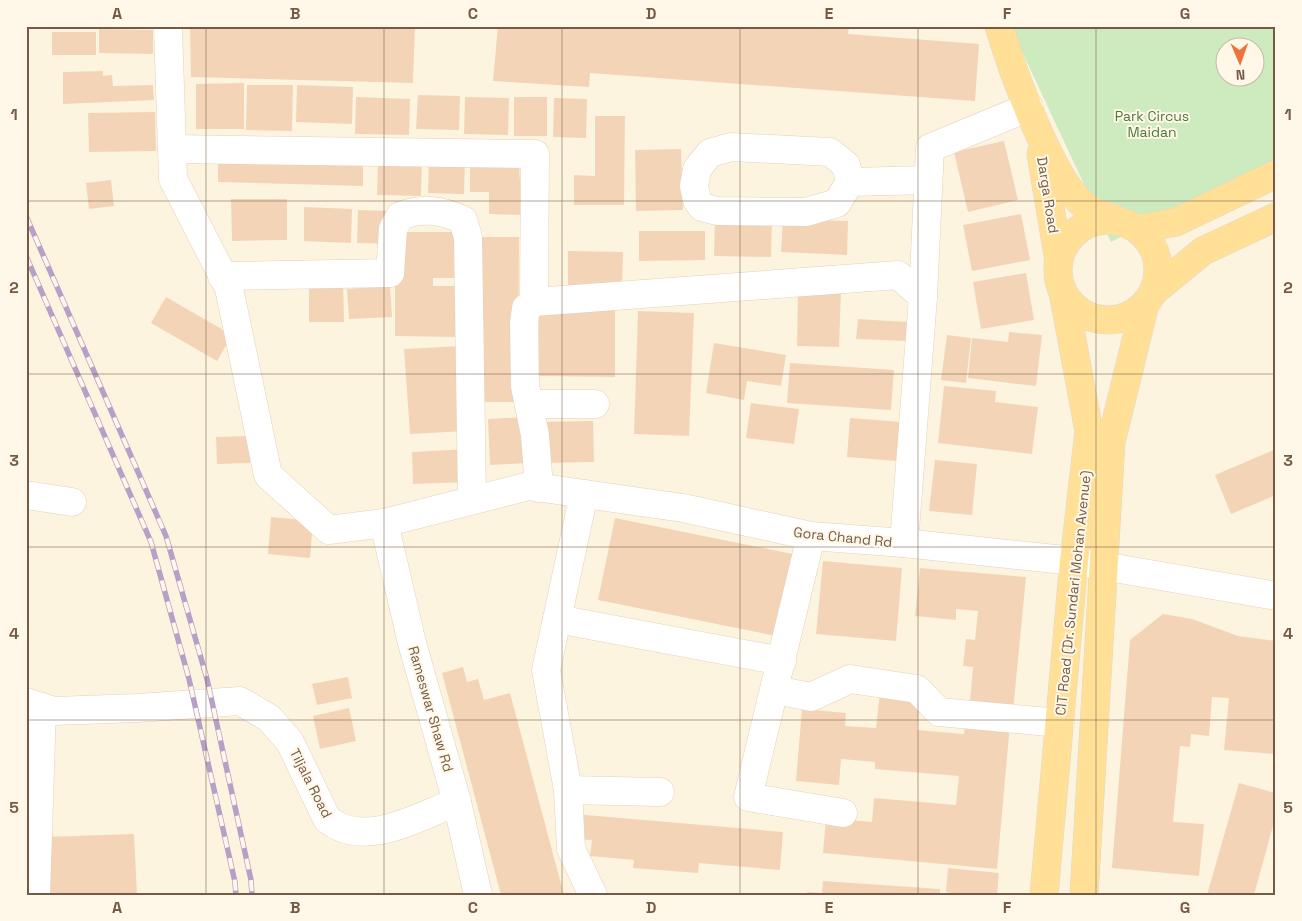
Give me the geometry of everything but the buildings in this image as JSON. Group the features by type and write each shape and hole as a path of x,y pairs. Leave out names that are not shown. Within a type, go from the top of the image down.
{"main road":[{"name":"Darga Road","path":"998,26 1033,118 1061,177 1076,197 1090,210 1129,226"},
{"name":"Darga Road","path":"1033,118 1059,261"},
{"path":"1276,174 1176,222 1129,226 1103,220 1086,225 1076,231 1065,244 1059,261 1058,276 1070,303 1084,314 1113,320 1131,315 1203,251 1276,217"},
{"path":"1129,226 1149,241 1157,256 1158,276 1149,298"},
{"name":"CIT Road (Dr. Sundari Mohan Avenue)","path":"1044,895 1074,560 1089,431 1064,292"},
{"name":"CIT Road (Dr. Sundari Mohan Avenue)","path":"1084,895 1111,442 1149,298"}],"street":[{"path":"168,26 173,179 222,276 390,273 393,229 400,216 412,212 445,211 463,220 468,236 472,500"},
{"path":"904,543 923,297 930,148 1033,118"},
{"path":"731,148 830,152 846,165 850,182 837,203 806,212 717,211 702,207 697,200 694,186 697,169 710,152 731,148"},
{"path":"172,149 535,154 534,302"},
{"path":"850,182 928,180"},
{"path":"539,488 535,435 525,386 524,323 526,308 534,302 898,275 923,297"},
{"name":"Gora Chand Rd","path":"222,276 228,288 268,475 330,530 384,522 529,486 683,508 811,536 1074,560 1276,596"},
{"path":"529,404 595,404"},
{"path":"584,494 546,670 568,790 571,848 593,895"},
{"path":"26,495 72,502"},
{"name":"Rameswar Shaw Rd","path":"384,522 412,643 457,802 478,895"},
{"path":"811,536 748,796 842,813"},
{"path":"557,618 782,661"},
{"path":"775,690 811,697 850,680 917,689 939,712 1060,723"},
{"name":"Tiljala Road","path":"34,704 54,711 240,701 269,718 290,742 328,819 337,827 356,832 386,829 457,802"},
{"path":"34,704 36,895"},
{"path":"568,790 660,792"}],"green space":[{"name":"Park Circus Maidan","path":"1010,26 1276,26 1276,159 1111,242"}],"railway":[{"path":"26,216 166,536 207,679 251,880 252,895"},
{"path":"26,256 151,542 189,679 235,882 236,895"}]}
